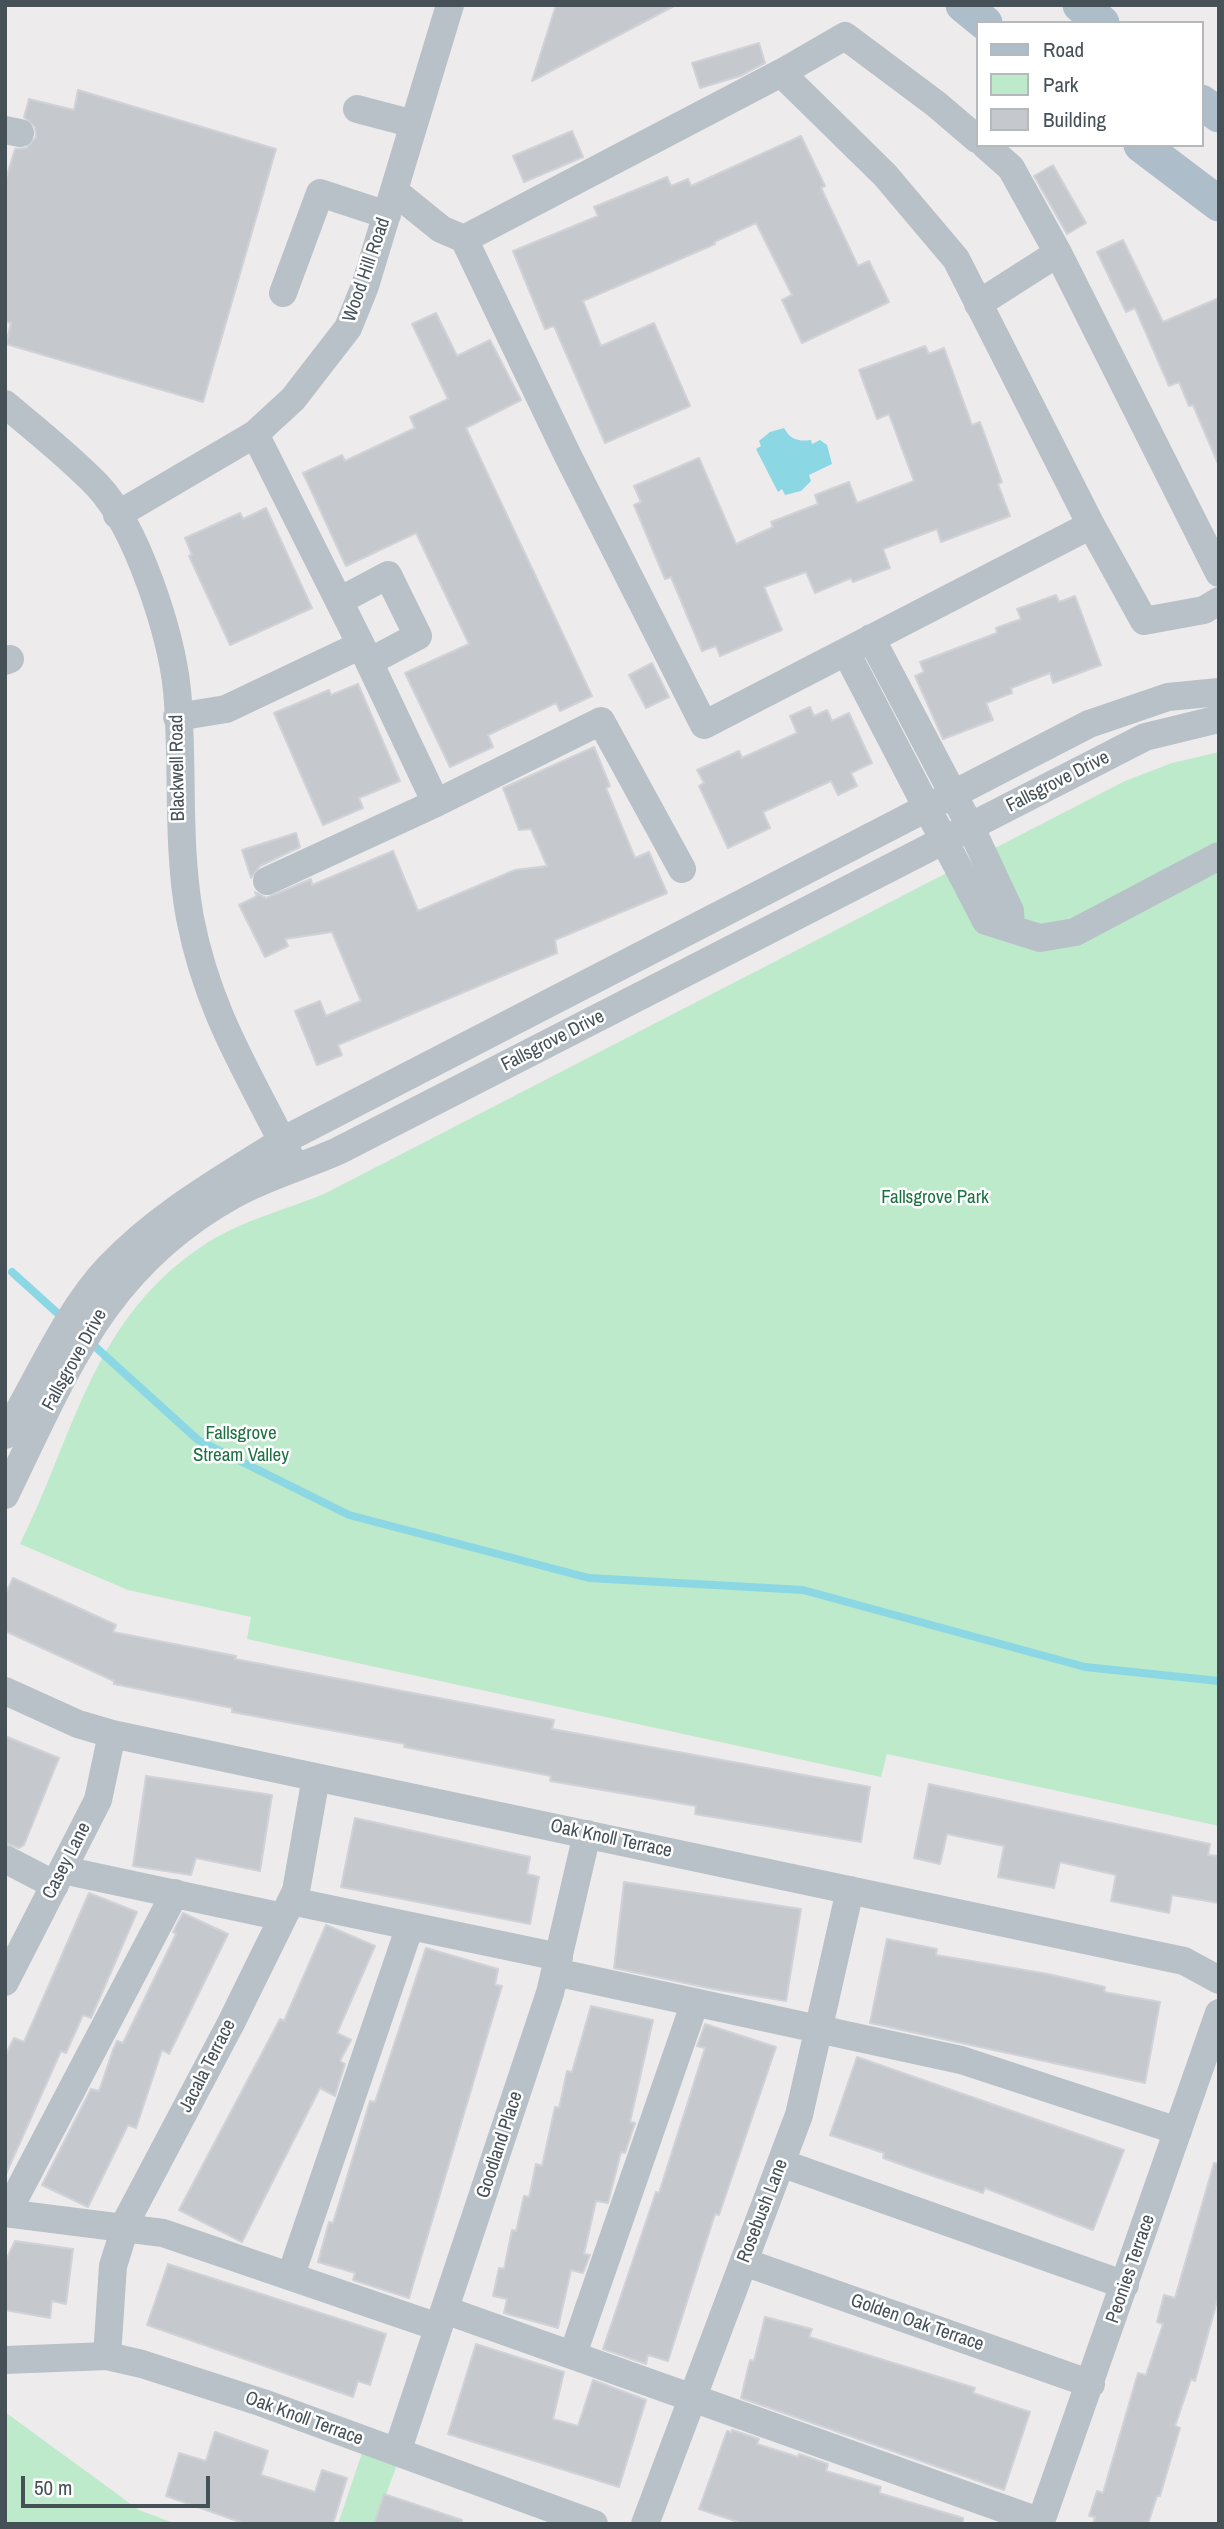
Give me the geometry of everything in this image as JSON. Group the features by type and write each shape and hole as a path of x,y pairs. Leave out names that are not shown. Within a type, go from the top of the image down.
{"main road":[{"path":"963,5 983,21"},
{"path":"1080,5 1100,21"},
{"path":"1203,103 1219,115"},
{"path":"1144,147 1219,204"}],"street":[{"name":"Wood Hill Road","path":"117,515 255,434 293,399 348,328 365,286 450,5"},
{"path":"464,239 781,73 845,36 936,104 976,138"},
{"path":"781,73 885,175 956,259 1091,525 1144,621 1204,610 1219,601"},
{"path":"357,109 414,124"},
{"path":"987,147 1011,168 1058,253 1213,543 1219,573"},
{"path":"283,293 320,193 390,203 464,239 568,456 704,725 1091,525"},
{"path":"978,304 1058,253"},
{"name":"Blackwell Road","path":"5,404 99,486 136,544 158,610 177,689 180,836 190,918 207,986 236,1056 295,1168"},
{"path":"255,434 365,653 436,803"},
{"path":"177,717 226,709 365,653 418,636 388,575 339,601"},
{"path":"871,638 970,826 1010,911 1010,928"},
{"path":"846,652 986,920 1040,938 1074,932 1219,856"},
{"name":"Fallsgrove Drive","path":"5,1435 68,1346 108,1268 165,1217 282,1141 1089,724 1168,698 1219,692"},
{"name":"Fallsgrove Drive","path":"85,1317 112,1296 135,1270 175,1234 236,1194 338,1151 1145,737 1219,719"},
{"path":"267,881 436,803 601,721 682,869"},
{"name":"Fallsgrove Drive","path":"5,1495 68,1346"},
{"name":"Oak Knoll Terrace","path":"5,1691 78,1724 112,1734 1184,1961 1219,1980"},
{"name":"Casey Lane","path":"5,1982 98,1800 112,1734"},
{"name":"Jacala Terrace","path":"107,2356 113,2266 124,2231 296,1891 316,1777"},
{"name":"Goodland Place","path":"397,2452 557,1965 587,1834"},
{"path":"5,1859 59,1877 410,1926 695,2003 961,2060 1178,2131"},
{"name":"Rosebush Lane","path":"645,2524 799,2115 850,1890"},
{"path":"175,1893 6,2213 124,2231 163,2234 291,2275 573,2354 1041,2523"},
{"path":"291,2275 410,1926"},
{"path":"573,2354 695,2003"},
{"name":"Peonies Terrace","path":"1041,2523 1219,2013"},
{"path":"782,2163 1125,2286"},
{"name":"Golden Oak Terrace","path":"744,2262 1091,2384"},
{"name":"Oak Knoll Terrace","path":"5,2360 107,2356 263,2403 594,2524"}],"green space":[{"path":"1219,752 1219,1826 887,1754 881,1777 247,1639 251,1617 128,1590 20,1544 91,1379 112,1341 137,1306 168,1273 207,1243 250,1222 324,1194 1125,781 1172,763"},
{"path":"5,2412 139,2510 176,2524 5,2524"},
{"path":"366,2441 401,2454 375,2524 338,2524"}],"water":[{"path":"784,428 795,439 811,440 812,444 820,440 827,445 832,464 809,475 811,481 801,491 785,495 782,489 778,492 756,449 761,446 759,441 770,432"}],"building":[{"path":"556,5 676,5 532,81"},
{"path":"759,43 765,63 740,76 700,88 692,63"},
{"path":"78,90 276,149 203,402 6,344 11,323 5,321 5,182 15,149 26,148 36,137 35,127 24,117 29,99 74,110"},
{"path":"572,131 583,157 524,182 513,156"},
{"path":"801,136 825,186 821,188 858,266 869,261 889,302 802,343 782,300 792,295 756,223 714,242 715,244 583,301 601,346 654,323 690,406 605,443 554,326 545,329 513,251 598,216 594,207 667,177 671,186 688,179 691,186"},
{"path":"1053,165 1086,223 1067,234 1034,176"},
{"path":"1123,240 1163,322 1219,298 1219,466 1193,405 1189,406 1179,382 1169,386 1135,308 1126,312 1097,252"},
{"path":"436,313 457,356 490,340 521,400 466,428 592,696 560,711 556,703 488,735 493,747 450,767 405,673 469,644 416,533 346,566 303,473 342,455 345,461 415,428 410,417 448,399 412,324"},
{"path":"925,346 929,354 944,348 972,425 980,422 1002,482 998,484 1010,516 941,542 937,529 883,549 890,568 853,582 851,578 815,593 806,572 764,587 782,630 720,656 716,646 702,651 671,577 665,579 634,505 641,502 634,486 699,458 736,544 773,527 771,522 818,504 815,495 849,482 857,503 914,481 889,414 877,419 859,370"},
{"path":"266,508 312,608 230,645 189,556 192,555 185,538 240,513 243,519"},
{"path":"1056,595 1059,602 1075,596 1101,665 1053,683 1050,673 1011,688 1012,693 986,703 993,720 943,739 915,676 924,672 920,662 997,633 996,628 1021,619 1017,609"},
{"path":"652,663 669,697 646,708 629,675"},
{"path":"358,684 400,781 359,798 363,808 323,825 274,713 329,690 331,695"},
{"path":"810,707 814,716 827,710 832,721 849,713 872,763 851,773 857,786 838,795 831,781 763,812 770,828 728,848 699,786 704,783 697,770 739,751 742,758 797,733 790,716"},
{"path":"594,747 610,786 606,788 635,858 649,852 667,893 555,940 557,953 338,1045 342,1055 317,1065 295,1011 320,1001 326,1016 361,1001 332,932 285,939 288,946 265,957 239,905 257,896 255,892 266,898 311,879 312,885 393,851 418,911 515,870 547,866 531,829 519,830 503,788"},
{"path":"296,833 300,847 260,866 251,878 242,850"},
{"path":"13,1578 116,1625 113,1632 236,1656 235,1659 554,1720 552,1729 870,1787 861,1842 695,1814 696,1806 550,1781 551,1776 404,1747 405,1744 232,1712 232,1708 114,1684 114,1681 5,1631 5,1595"},
{"path":"5,1736 59,1758 24,1845 19,1848 5,1843"},
{"path":"146,1776 272,1795 260,1871 196,1858 191,1875 133,1866"},
{"path":"929,1784 1210,1844 1208,1855 1219,1856 1219,1903 1172,1895 1169,1913 1111,1901 1116,1875 1060,1862 1054,1888 998,1877 1004,1846 947,1834 940,1864 914,1858"},
{"path":"355,1818 530,1857 527,1874 539,1877 530,1924 341,1887"},
{"path":"624,1882 801,1909 786,2001 614,1968"},
{"path":"89,1893 137,1912 91,2018 83,2015 66,2053 61,2051 5,2176 5,2056 14,2038 24,2042"},
{"path":"183,1913 228,1934 169,2054 162,2050 136,2128 128,2125 88,2207 42,2185 91,2089 99,2091 117,2041 123,2043 176,1934 173,1932"},
{"path":"326,1925 375,1946 337,2033 351,2040 340,2061 345,2064 335,2096 320,2088 242,2242 179,2210 280,2019 284,2021"},
{"path":"887,1939 937,1949 936,1955 1048,1974 1105,1987 1104,1992 1160,2002 1145,2083 870,2023"},
{"path":"426,1948 498,1969 495,1985 502,1986 409,2298 353,2280 355,2273 318,2262 329,2222 333,2223 370,2101 375,2102"},
{"path":"591,2006 653,2020 630,2122 635,2123 625,2153 621,2152 608,2203 596,2201 584,2254 590,2255 583,2273 571,2270 558,2328 504,2313 507,2299 493,2296 499,2268 504,2269 512,2230 516,2231 524,2196 529,2197 536,2164 542,2166 555,2107 559,2108 567,2071 572,2072"},
{"path":"705,2024 776,2047 719,2215 715,2214 668,2361 648,2355 646,2364 603,2349 656,2192 659,2193 705,2048 697,2046"},
{"path":"857,2057 1124,2150 1093,2230 985,2188 983,2193 883,2158 884,2153 830,2135"},
{"path":"1214,2163 1219,2164 1219,2294 1195,2381 1191,2379 1175,2426 1180,2428 1160,2496 1157,2496 1148,2524 1093,2524 1095,2517 1089,2516 1097,2491 1103,2493 1138,2373 1146,2375 1163,2324 1157,2322 1164,2295 1175,2298"},
{"path":"15,2241 73,2249 66,2304 52,2301 50,2318 5,2310 5,2262"},
{"path":"168,2264 386,2334 370,2385 358,2381 353,2397 147,2325"},
{"path":"765,2317 812,2329 809,2337 975,2388 973,2393 1030,2412 1004,2490 741,2398 750,2360 754,2361"},
{"path":"476,2344 564,2372 553,2419 578,2426 593,2380 646,2400 619,2487 448,2434"},
{"path":"732,2430 759,2439 757,2444 828,2464 826,2471 881,2487 879,2493 963,2518 963,2524 744,2524 699,2509 727,2431 732,2433"},
{"path":"215,2432 268,2451 261,2475 315,2492 322,2470 347,2478 333,2524 246,2524 166,2496 179,2453 206,2461"},
{"path":"384,2494 462,2520 461,2524 374,2524"}],"waterway":[{"path":"12,1272 65,1320"},
{"path":"90,1342 198,1440 349,1515 589,1578 803,1590 1085,1667 1219,1681"}],"park label":[{"name":"Fallsgrove Park","path":"935,1198"},
{"name":"Fallsgrove Stream Valley","path":"241,1445"}]}
